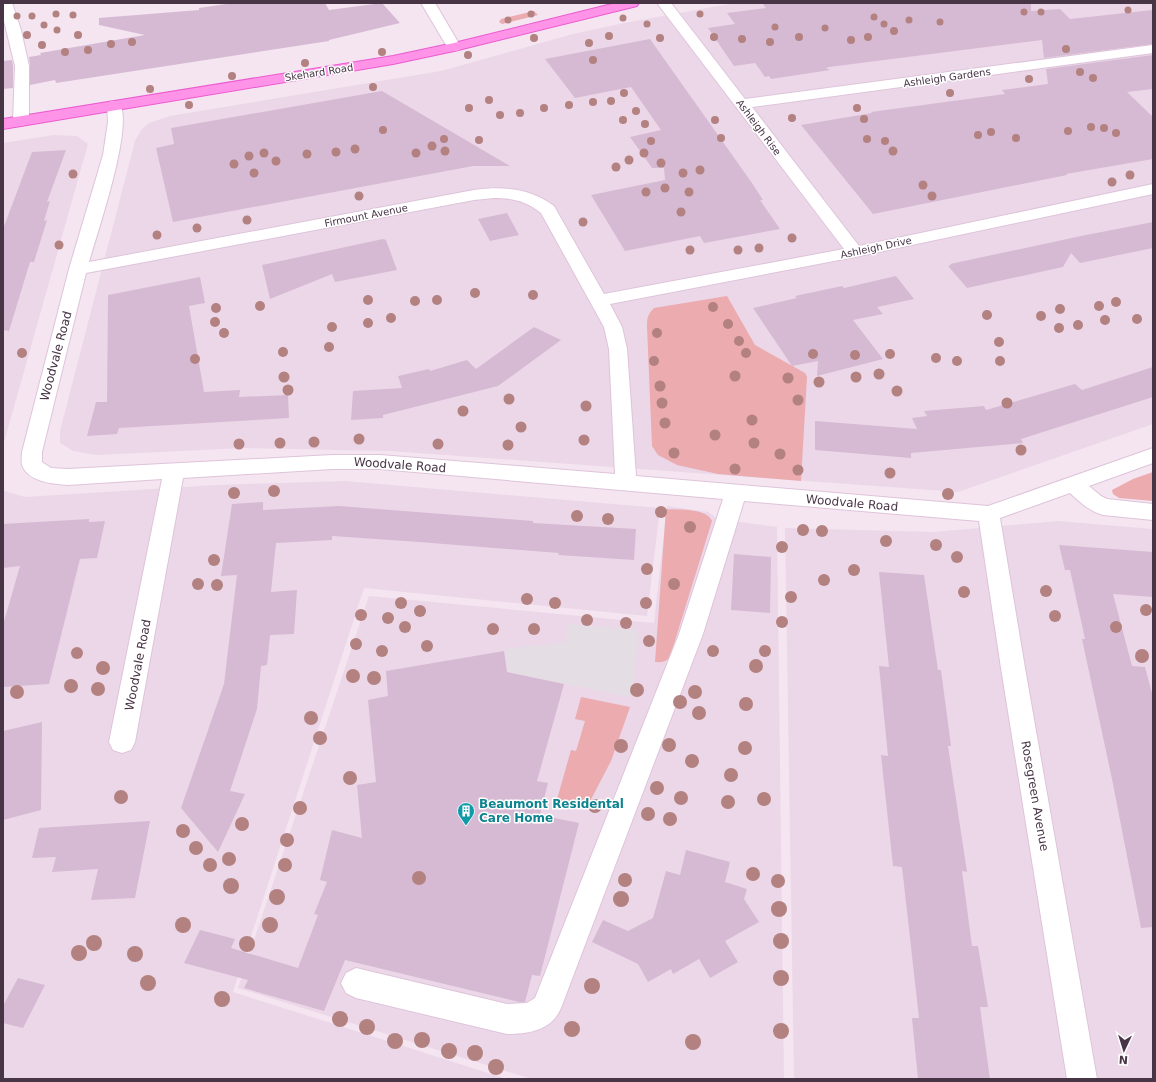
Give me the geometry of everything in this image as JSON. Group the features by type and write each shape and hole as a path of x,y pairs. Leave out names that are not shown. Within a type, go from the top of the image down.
{"main road":[{"name":"Skehard Road","path":"3,124 364,65 454,47 632,3"}],"street":[{"path":"5,3 14,30 22,66 21,121"},
{"path":"428,3 454,47"},
{"name":"Ashleigh Rise","path":"664,3 854,252"},
{"name":"Ashleigh Gardens","path":"742,104 1153,49"},
{"name":"Woodvale Road","path":"114,105 116,122 111,155 78,269 34,439 32,464 39,472 48,475 68,477 332,462 380,462 989,514 1153,455"},
{"name":"Ashleigh Drive","path":"598,301 854,252 1153,189"},
{"name":"Firmount Avenue","path":"78,269 474,195 514,193 534,200 548,210 598,301"},
{"path":"598,301 613,327 618,349 626,483"},
{"name":"Woodvale Road","path":"122,742 174,470"},
{"path":"1073,483 1093,502 1103,507 1153,512"},
{"path":"356,983 507,1019 524,1019 536,1016 546,1008 691,634 736,492"},
{"name":"Rosegreen Avenue","path":"989,514 1013,668 1082,1079"}],"shaded area":[{"path":"735,3 1153,3 1153,424 958,492 390,451 245,448 96,455 73,451 60,443 60,431 135,141 141,130 149,123 170,116 441,71 573,34 624,23"},
{"path":"534,11 538,15 502,24 499,22 501,19"},
{"path":"54,135 77,136 88,144 3,446 3,143"},
{"path":"727,296 755,345 805,373 807,377 801,481 718,474 677,465 658,455 652,446 647,326 649,314 654,308"},
{"path":"1153,472 1153,501 1119,498 1113,494 1112,490 1133,479"},
{"path":"345,481 660,508 647,616 364,588 233,992 507,1079 3,1079 3,489 25,497 216,485"},
{"path":"667,506 708,512 718,519 777,527 784,1079 531,1079 238,988 369,596 654,623"},
{"path":"666,509 692,510 705,514 712,521 670,655 663,662 655,662"},
{"path":"1058,521 1153,529 1153,1079 794,1079 785,528 934,532"},
{"path":"568,624 638,630 635,679 630,697 508,672 505,649 566,642"},
{"path":"581,697 630,707 611,761 586,809 556,803 571,750 576,751 585,721 575,719"}],"building":[{"path":"233,3 325,3 329,10 382,3 400,23 329,41 56,83 55,80 30,85 29,57 41,55 40,53 145,35 99,25 99,18 199,10 199,8"},
{"path":"762,3 1031,3 1031,11 1060,9 1070,19 1153,10 1153,44 1044,58 1042,40 829,67 826,68 830,70 771,79 769,76 765,77 755,63 734,66 708,28 735,24 727,13 766,8"},
{"path":"650,39 752,183 763,200 760,200 780,229 704,243 700,236 625,251 591,195 665,180 664,168 652,168 630,137 661,130 631,87 575,98 545,59"},
{"path":"1153,55 1153,89 1127,92 1153,117 1153,159 1066,174 1067,175 873,214 801,125 872,113 871,112 1005,94 1002,90 1048,84 1046,69"},
{"path":"12,60 13,88 3,89 3,61"},
{"path":"382,91 510,166 473,166 173,222 156,148 174,144 171,128"},
{"path":"66,150 47,202 50,201 44,221 47,220 34,262 30,262 9,331 3,330 3,229 32,152"},
{"path":"507,213 519,235 490,241 478,219"},
{"path":"1153,222 1153,248 1080,263 1071,253 1063,267 967,288 948,266 951,265 950,264"},
{"path":"383,239 386,240 397,270 335,282 332,274 270,299 262,265"},
{"path":"896,276 914,299 877,307 883,314 853,320 883,359 817,376 818,361 792,366 753,308 797,298 795,296 842,286 844,288"},
{"path":"200,277 205,303 189,306 204,392 240,390 239,397 288,395 289,418 119,428 117,434 87,436 96,402 107,402 108,295"},
{"path":"534,327 561,340 498,386 383,415 383,418 351,420 353,391 402,388 398,376 429,369 430,371 467,360 476,369"},
{"path":"1153,367 1153,397 1021,439 1023,443 911,453 911,458 815,450 815,421 917,429 912,418 927,416 924,411 984,406 986,410 1075,384 1082,390"},
{"path":"263,502 263,510 339,506 533,521 533,523 636,529 634,560 332,536 332,540 276,543 271,592 297,590 294,634 270,635 267,665 261,666 257,709 230,791 245,794 218,852 181,808 224,684 237,575 221,576 232,504"},
{"path":"89,519 89,522 105,521 97,558 80,559 49,684 3,687 3,625 20,566 3,568 3,524"},
{"path":"1059,545 1153,552 1153,597 1113,594 1132,666 1145,667 1153,697 1153,927 1141,928 1112,779 1082,639 1085,639 1070,570 1065,570"},
{"path":"734,554 771,557 770,613 731,610"},
{"path":"879,572 924,575 938,670 941,670 951,746 948,746 967,872 962,871 972,946 978,946 988,1007 980,1007 990,1079 918,1079 912,1018 919,1018 902,867 893,866 881,755 888,756 879,666 889,667"},
{"name":"Beaumont Residental Care Home","path":"504,651 507,672 564,684 537,781 548,783 540,815 579,823 540,976 532,975 525,1002 519,1002 345,960 324,1011 244,988 248,980 184,963 200,930 235,939 231,948 298,968 318,915 314,914 327,882 320,880 332,830 362,838 357,785 376,782 368,700 388,696 386,671"},
{"path":"42,722 41,810 3,820 3,731"},
{"path":"150,821 135,898 91,900 98,869 52,872 56,857 32,858 39,828"},
{"path":"686,850 730,862 725,882 747,889 744,899 759,922 725,941 738,962 710,978 699,959 673,974 671,969 648,982 638,964 592,942 603,920 628,931 653,918 666,871 680,875"},
{"path":"18,978 45,985 23,1028 3,1023 3,1006"}],"place":[{"name":"Beaumont Residental Care Home","path":"466,826"}]}
